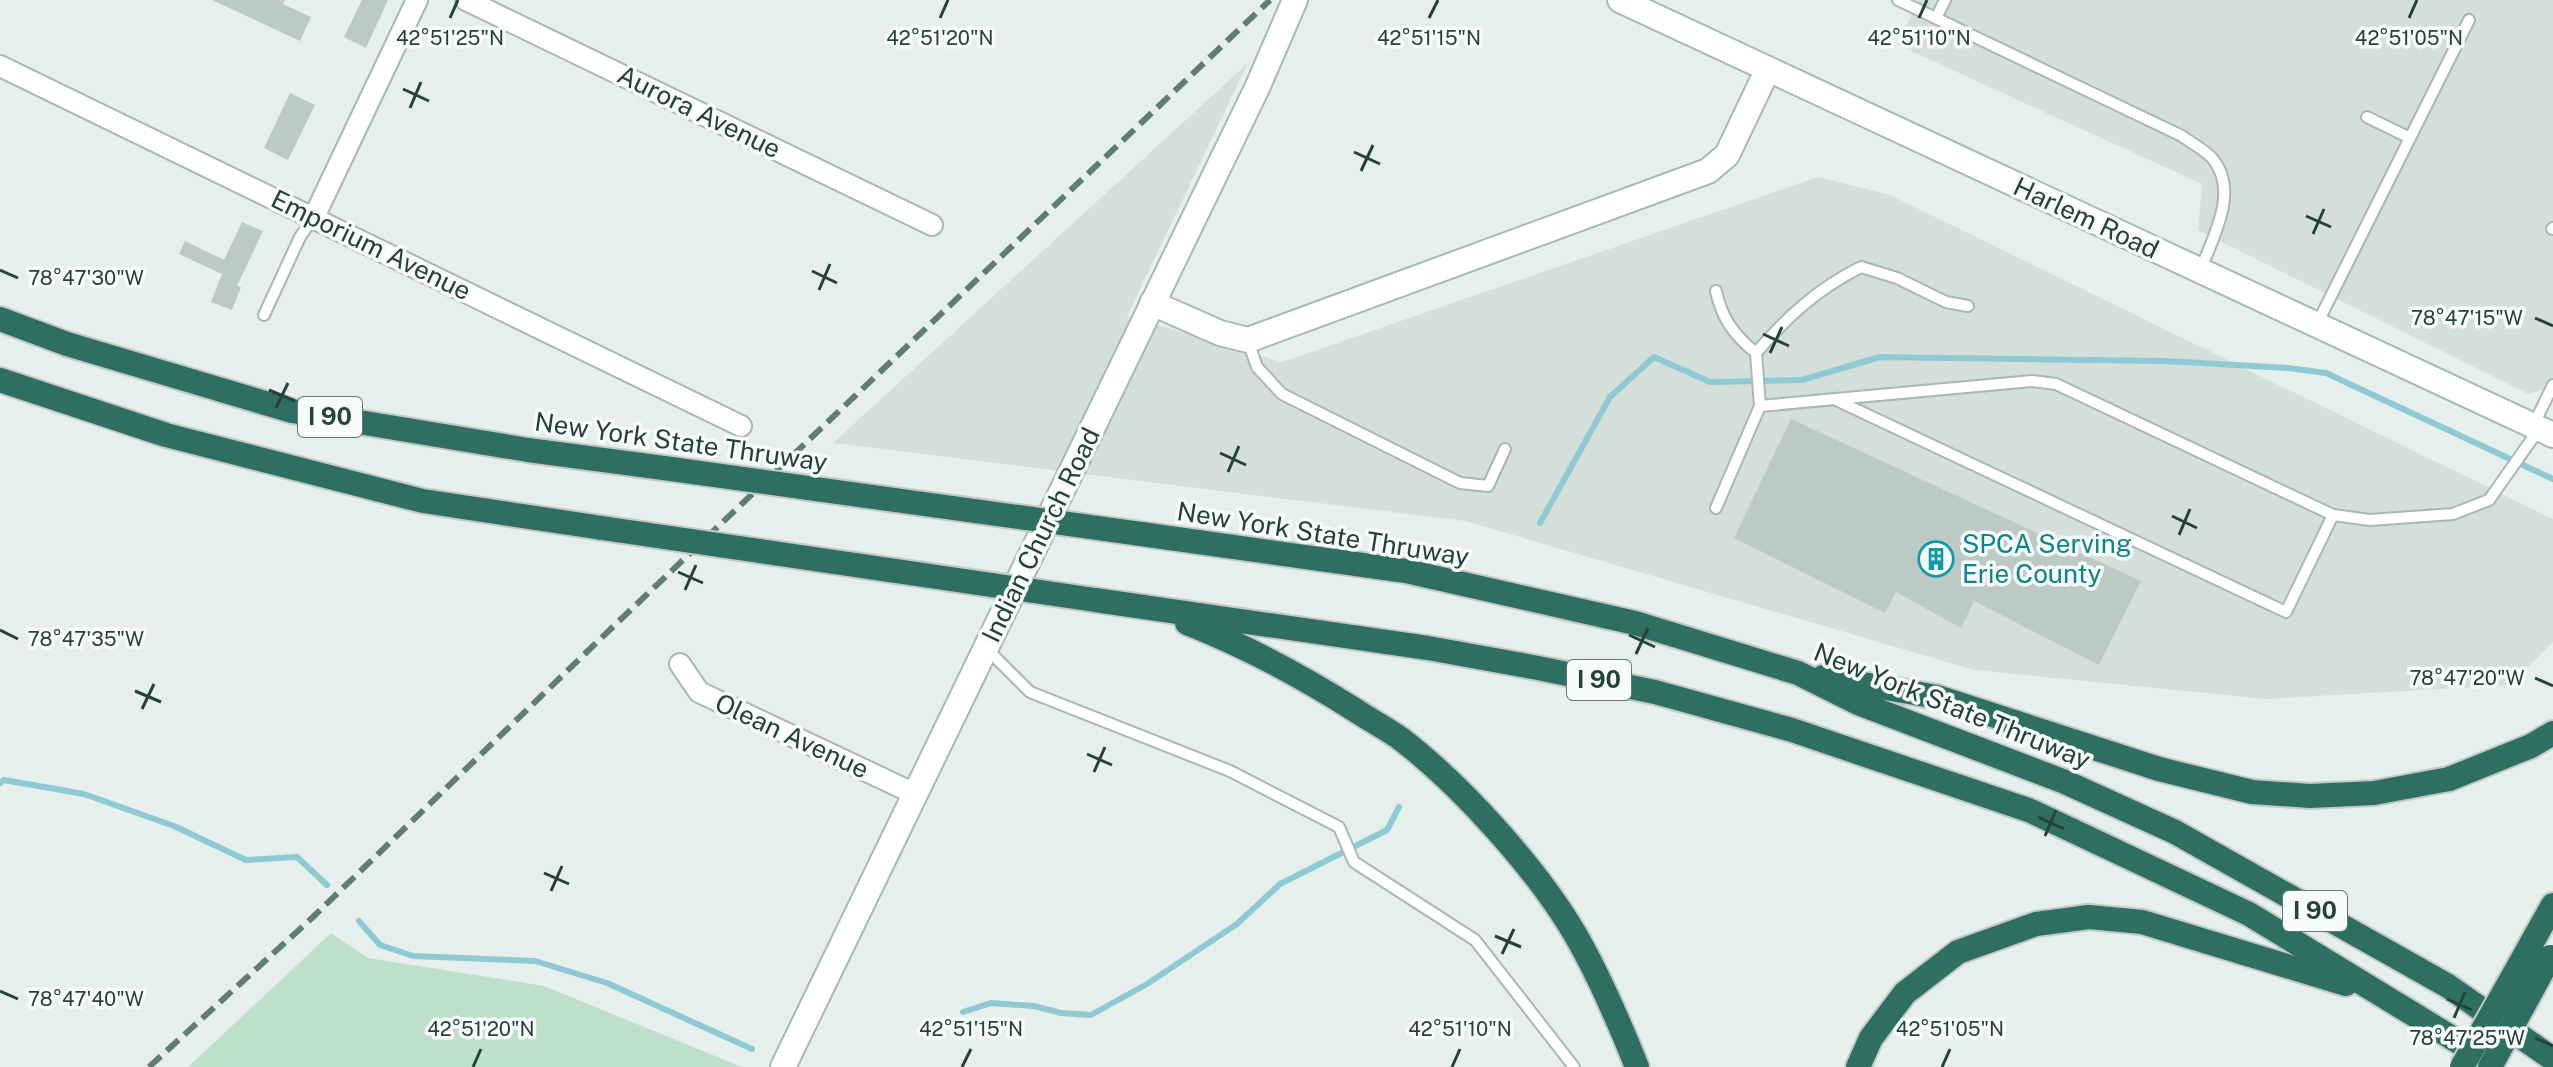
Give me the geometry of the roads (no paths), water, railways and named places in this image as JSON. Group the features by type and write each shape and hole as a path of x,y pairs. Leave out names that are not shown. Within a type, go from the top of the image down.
{"highway":[{"name":"New York State Thruway","path":"0,319 67,344 292,411 528,450 1406,571 1635,623 1798,673 1858,703 2065,782 2175,832 2448,986 2553,1059"},
{"name":"I 90","path":"0,380 166,435 423,501 1335,634 1538,668 1655,692 1792,730 2031,811 2249,914 2467,1047 2492,1067"},
{"path":"1152,609 1229,640 1324,691 1400,739 1449,780 1538,880 1574,933 1608,997 1637,1067"},
{"path":"1798,673 1937,697 2159,769 2252,792 2310,796 2374,793 2449,779 2531,746 2553,733"},
{"path":"2492,1067 2545,951 2553,905"},
{"path":"1858,1067 1871,1038 1905,993 1958,952 2036,924 2089,917 2142,922 2270,959 2386,998"},
{"path":"2462,1067 2545,951"}],"main road":[{"name":"Indian Church Road","path":"783,1067 1257,88 1295,0"},
{"name":"Harlem Road","path":"1620,0 2541,430"},
{"path":"1152,303 1220,333 1248,340 1708,171 1727,155 1767,71"}],"street":[{"path":"314,217 417,0"},
{"name":"Aurora Avenue","path":"466,0 932,225"},
{"name":"Emporium Avenue","path":"0,66 741,426"},
{"name":"Olean Avenue","path":"680,664 699,692 915,794"}],"lane":[{"path":"1898,0 2182,136 2212,158 2226,184 2222,210 2200,271"},
{"path":"1936,18 1945,0"},
{"path":"2317,326 2469,20"},
{"path":"2367,117 2410,138"},
{"path":"264,315 300,237 314,217"},
{"path":"1716,508 1760,406 1756,353 1784,321 1831,282 1861,267 1897,278 1946,302 1968,306"},
{"path":"1716,291 1721,314 1737,338 1756,353"},
{"path":"1248,340 1257,367 1282,394 1460,483 1488,486 1505,449"},
{"path":"1760,406 2032,381 2056,384 2333,515 2370,520 2453,514 2489,500 2541,430 2553,385"},
{"path":"1834,399 2286,612 2333,515"},
{"path":"987,649 1030,692 1230,771 1339,827 1354,862 1475,940 1574,1067"}],"waterway":[{"path":"1540,523 1610,397 1654,357 1710,382 1802,380 1880,357 2165,361 2326,373 2553,479"},
{"path":"0,783 4,780 84,794 174,826 246,860 297,857 327,885"},
{"path":"963,1012 991,1003 1091,1015 1147,984 1237,924 1280,884 1387,830 1399,807"},
{"path":"359,921 380,945 413,956 535,961 607,983 752,1049"}],"railway":[{"path":"149,1067 313,917 1270,0"}],"place":[{"name":"SPCA Serving Erie County","path":"1936,559"}]}
